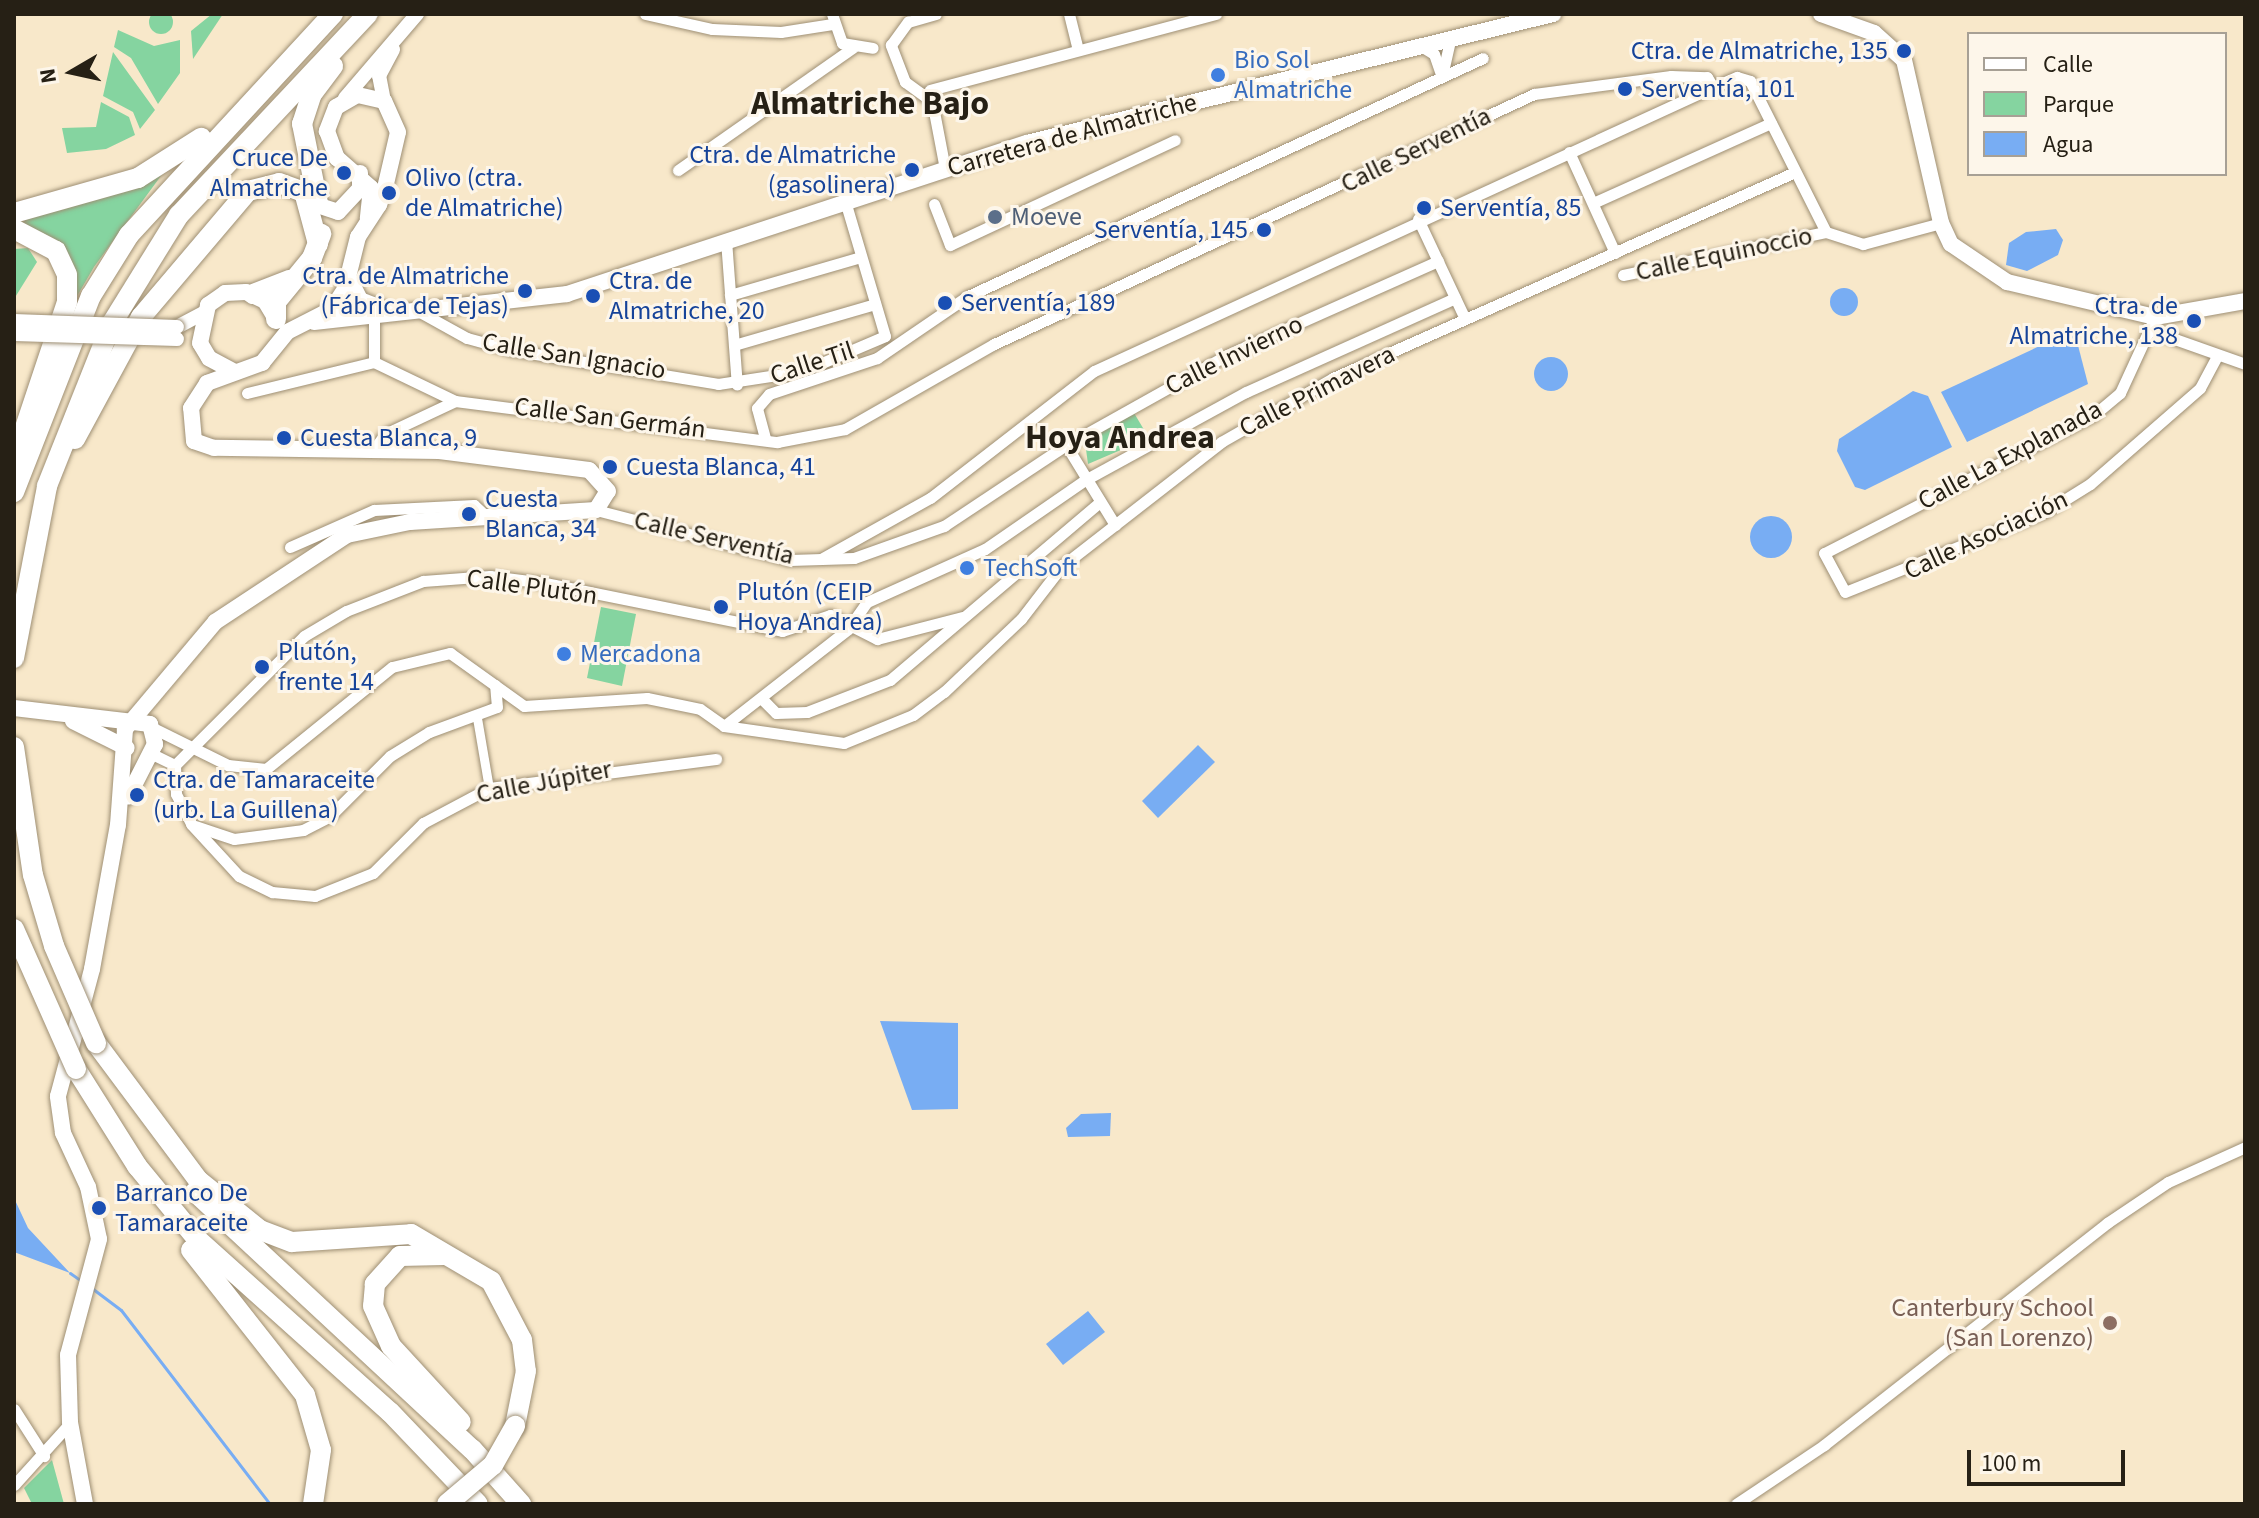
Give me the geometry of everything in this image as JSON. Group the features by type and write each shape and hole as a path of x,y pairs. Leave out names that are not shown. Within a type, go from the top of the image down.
{"highway":[{"path":"14,492 91,296 129,235 333,14"},
{"path":"14,658 51,472 112,323 179,215 368,14"},
{"path":"276,319 276,302 318,244 320,206 302,149 312,94 382,14"},
{"path":"14,213 115,187 170,161 316,32"},
{"path":"14,658 82,421 141,317 235,202 263,185 304,192 318,244"},
{"path":"14,229 56,251 67,275 67,302 14,460"},
{"path":"253,294 290,280"},
{"path":"14,747 33,875 54,946 96,1043 227,1228 405,1386 521,1504"},
{"path":"14,929 102,1124 305,1395 321,1450 313,1504"},
{"path":"139,1105 198,1180 273,1237 301,1242 411,1234 477,1269 511,1310 522,1340 526,1371 515,1426 493,1465 447,1504"},
{"path":"102,1124 218,1261 390,1412 478,1504"},
{"path":"477,1269 433,1252 400,1256 375,1284 373,1306 391,1346 531,1504"}],"main road":[{"name":"Carretera de Almatriche","path":"276,319 314,322 374,317 567,294 945,169 1417,43 1553,14"},
{"path":"1821,14 1874,33 1904,60 1941,223 1951,244 2007,282 2154,324 2245,301"},
{"path":"207,383 233,371 254,368 287,332 314,322 332,309 348,276 374,199 360,173 329,146 330,117 345,98 384,101 398,132 385,188 368,219"},
{"path":"320,206 338,212 360,188 360,173"},
{"path":"348,276 377,310 411,312"},
{"path":"85,1504 70,1422 68,1355 77,1310 96,1265 95,1211 63,1133 58,1096 118,825 124,743 133,722 244,598 347,535 374,526 596,510 608,491 589,470 377,445 203,447 189,426 207,383 202,346 203,313 225,293 253,294 276,319 273,350"},
{"path":"202,346 233,371"},
{"path":"118,825 148,752 153,728 174,675"},
{"path":"14,708 133,722 153,728"},
{"path":"42,710 148,752"},
{"path":"79,1476 79,1504"}],"street":[{"path":"345,98 417,14"},
{"path":"384,101 379,76 386,60 427,14"},
{"path":"645,14 712,29 781,32 832,19 852,48"},
{"path":"930,100 905,82 891,45 908,22 936,14"},
{"path":"1069,14 1078,49"},
{"path":"945,169 930,90 1216,14"},
{"path":"1442,77 1451,36"},
{"path":"1417,43 1434,54 1442,77"},
{"path":"678,170 852,48 873,48"},
{"name":"Calle Serventía","path":"596,510 744,550 821,559 930,498 1094,371 1418,219 1713,87 1707,77 1671,76 1534,94 994,344 879,414 797,440 765,438 757,408 769,394 877,358 968,296 1483,58"},
{"path":"1713,87 1737,77 1750,81 1826,232 1863,244 1941,223"},
{"path":"1593,203 1771,123"},
{"path":"934,204 950,245 1175,140"},
{"path":"1569,152 1615,253"},
{"name":"Calle Primavera","path":"724,726 844,743 913,715 1021,619 1062,566 1264,416 1465,319 1795,172"},
{"path":"734,345 875,304 845,201"},
{"path":"1418,219 1465,319"},
{"name":"Calle Equinoccio","path":"1623,275 1826,232"},
{"path":"726,240 737,385"},
{"path":"730,295 861,257"},
{"name":"Calle Invierno","path":"821,559 854,558 944,526 1066,445 1227,355 1438,261"},
{"path":"153,728 228,765 266,769 289,757 350,694 427,654 462,656 524,706 647,698 700,709 724,726 764,701 848,629 867,602 985,549 1085,480 1246,392 1455,298"},
{"name":"Calle Til","path":"737,385 803,371 885,336 875,304"},
{"name":"Calle San Ignacio","path":"411,312 467,338 511,350 737,385"},
{"path":"14,334 177,333 203,313"},
{"path":"247,393 374,362 374,317"},
{"path":"14,321 177,333 202,346"},
{"path":"2154,324 2216,358 2245,364"},
{"name":"Calle La Explanada","path":"1845,592 1824,553 2094,415 2120,393 2154,324"},
{"name":"Calle Asociación","path":"1845,592 2045,512 2090,484 2200,388 2216,358"},
{"name":"Calle San Germán","path":"374,362 455,401 765,438"},
{"path":"377,445 385,434 455,401"},
{"path":"1066,445 1115,525"},
{"path":"764,701 776,713 807,712 890,680 1100,502"},
{"path":"290,547 374,510 474,505 488,518"},
{"name":"Calle Plutón","path":"175,765 304,636 346,611 423,581 490,576 743,626 782,631 830,615 848,629"},
{"path":"848,629 877,639 962,617"},
{"path":"148,752 175,765 176,794 191,824 234,839 303,830 330,816 390,756 429,732 477,718 497,707 500,692 492,680"},
{"path":"477,718 489,788"},
{"name":"Calle Júpiter","path":"191,824 239,876 272,892 315,896 373,873 423,823 489,788 716,759"},
{"path":"1736,1504 1824,1445 1949,1343 2168,1182 2245,1147"},
{"path":"14,1409 44,1456"},
{"path":"14,1485 44,1456 70,1422"}],"green space":[{"path":"161,10 169,14 173,22 169,30 161,34 153,30 149,22 153,14"},
{"path":"212,14 223,14 193,59 191,31"},
{"path":"118,30 154,46 180,40 180,73 158,104 131,58 114,47"},
{"path":"113,52 155,110 140,129 133,112 103,96"},
{"path":"101,102 129,117 135,135 106,149 67,153 62,128 96,127"},
{"path":"166,169 94,267 73,303 58,242 14,222"},
{"path":"28,248 37,262 14,299 14,249"},
{"path":"1134,413 1149,438 1088,464 1085,442"},
{"path":"601,607 636,614 622,686 587,678"},
{"path":"52,1460 64,1504 32,1504 24,1488"}],"water":[{"path":"2056,229 2063,240 2058,255 2027,271 2006,265 2009,243 2026,232"},
{"path":"1844,288 1854,292 1858,302 1854,312 1844,316 1834,312 1830,302 1834,292"},
{"path":"2074,330 2088,384 1967,442 1941,392"},
{"path":"1551,357 1563,362 1568,374 1563,386 1551,391 1539,386 1534,374 1539,362"},
{"path":"1913,391 1928,396 1952,447 1865,490 1855,487 1837,451 1839,439"},
{"path":"1771,516 1786,522 1792,537 1786,552 1771,558 1756,552 1750,537 1756,522"},
{"path":"1198,745 1215,762 1158,818 1142,801"},
{"path":"880,1021 958,1023 958,1109 912,1110"},
{"path":"1111,1113 1110,1136 1068,1137 1066,1128 1081,1114"},
{"path":"14,1198 28,1228 70,1273 14,1252"},
{"path":"1088,1311 1105,1332 1063,1365 1046,1344"}],"waterway":[{"name":"Barranco De Tamaraceite","path":"70,1273 80,1280"},
{"name":"Barranco De Tamaraceite","path":"93,1289 121,1310 270,1504"}],"place":[{"name":"Ctra. de Almatriche, 135","path":"1904,51"},
{"name":"Bio Sol Almatriche","path":"1218,75"},
{"name":"Serventía, 101","path":"1625,89"},
{"name":"Ctra. de Almatriche (gasolinera)","path":"912,170"},
{"name":"Cruce De Almatriche","path":"344,173"},
{"name":"Olivo (ctra. de Almatriche)","path":"389,193"},
{"name":"Serventía, 85","path":"1424,208"},
{"name":"Moeve","path":"995,217"},
{"name":"Serventía, 145","path":"1264,230"},
{"name":"Ctra. de Almatriche (Fábrica de Tejas)","path":"525,291"},
{"name":"Ctra. de Almatriche, 20","path":"593,296"},
{"name":"Serventía, 189","path":"945,303"},
{"name":"Ctra. de Almatriche, 138","path":"2194,321"},
{"name":"Cuesta Blanca, 9","path":"284,438"},
{"name":"Cuesta Blanca, 41","path":"610,467"},
{"name":"Cuesta Blanca, 34","path":"469,514"},
{"name":"TechSoft","path":"967,568"},
{"name":"Plutón (CEIP Hoya Andrea)","path":"721,607"},
{"name":"Mercadona","path":"564,654"},
{"name":"Plutón, frente 14","path":"262,667"},
{"name":"Ctra. de Tamaraceite (urb. La Guillena)","path":"137,795"},
{"name":"Barranco De Tamaraceite","path":"99,1208"},
{"name":"Canterbury School (San Lorenzo)","path":"2110,1323"}],"district":[{"name":"Almatriche Bajo","path":"870,104"},
{"name":"Hoya Andrea","path":"1120,438"}]}
